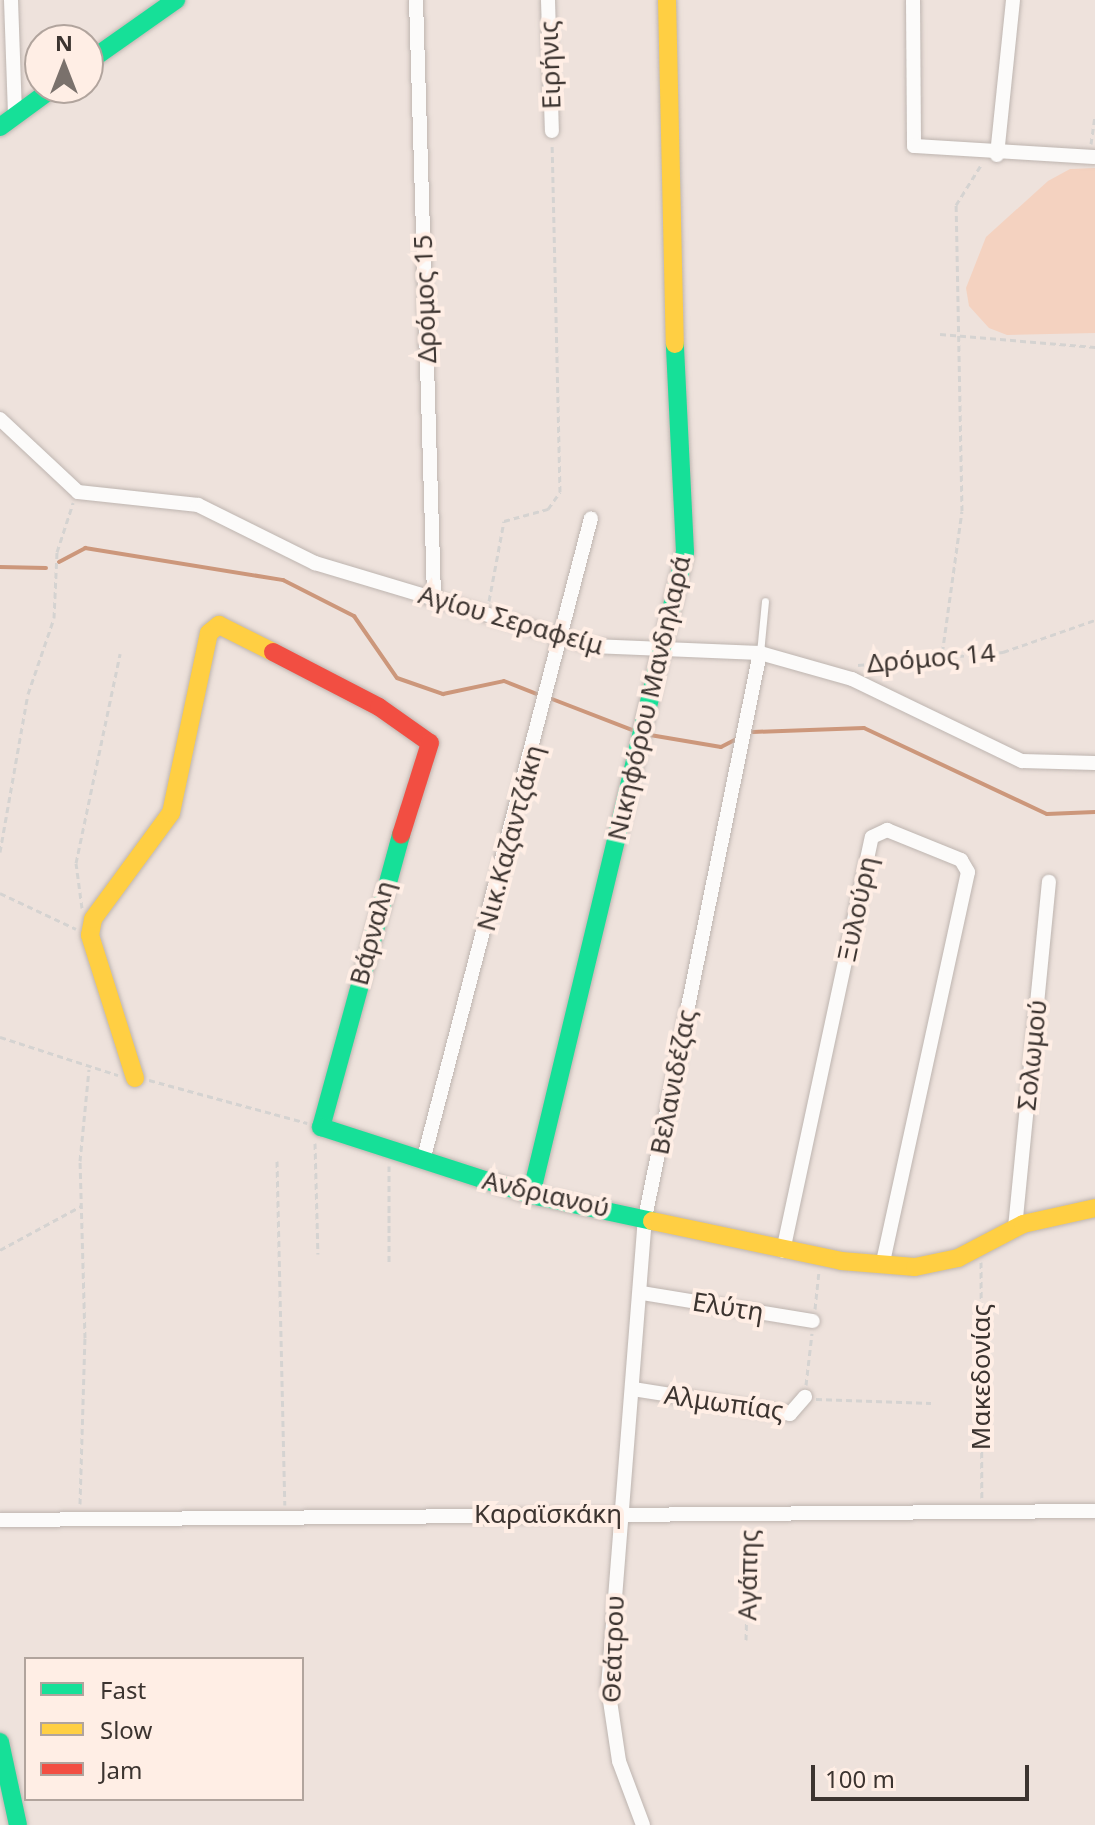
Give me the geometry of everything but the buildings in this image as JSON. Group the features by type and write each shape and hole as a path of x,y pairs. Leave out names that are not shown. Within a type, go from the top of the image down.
{"street":[{"path":"7,122 11,0"},
{"path":"104,51 176,0"},
{"name":"Δρόμος 15","path":"416,0 434,597"},
{"name":"Ειρήνις","path":"548,0 552,131"},
{"name":"Νικηφόρου Μανδηλαρά","path":"531,1195 685,552 666,168 667,0"},
{"path":"913,0 912,138 927,150 1092,157"},
{"path":"991,154 1013,0"},
{"path":"7,122 31,104"},
{"path":"0,419 78,492"},
{"name":"Αγίου Σεραφείμ","path":"78,492 198,505 315,563 487,611 564,639 662,650 700,645 760,653 852,679 1022,761 1095,763"},
{"name":"Νικ.Καζαντζάκη","path":"424,1157 564,639 591,518"},
{"name":"Βάρναλη","path":"90,935 97,907 171,813 214,626 379,707 430,743 373,923 321,1127"},
{"name":"Βελανιδέζας","path":"622,1515 642,1293 645,1218 760,653"},
{"name":"Ξυλούρη","path":"783,1251 872,837 887,830 961,860 968,872 882,1265"},
{"name":"Σολωμού","path":"1015,1228 1049,882"},
{"path":"90,935 135,1078"},
{"name":"Ανδριανού","path":"321,1127 424,1157 531,1195 783,1251 882,1265 958,1258 1015,1228 1095,1208"},
{"name":"Ελύτη","path":"642,1293 813,1321"},
{"name":"Αλμωπίας","path":"633,1389 790,1414 805,1397"},
{"name":"Καραϊσκάκη","path":"0,1520 622,1515 749,1510 1095,1511"},
{"name":"Θεάτρου","path":"622,1515 608,1687 619,1761 643,1825"},
{"path":"0,1742 18,1825"}],"lane":[{"path":"760,653 765,601"}],"path":[{"path":"1092,157 1095,116"},
{"path":"487,611 504,521 548,509 560,492 552,131"},
{"path":"941,662 962,511 962,336 956,205 991,154"},
{"path":"940,334 1095,347"},
{"path":"0,852 28,694 54,618 57,552 78,492"},
{"name":"Δρόμος 14","path":"854,665 941,662 1003,652 1095,620"},
{"path":"90,935 76,863 120,654"},
{"path":"0,893 90,935"},
{"path":"0,1037 89,1069 189,1086 321,1127 314,1144 318,1254"},
{"path":"77,1517 85,1442 81,1205 89,1069"},
{"path":"389,1146 389,1263"},
{"path":"277,1161 286,1517"},
{"path":"0,1250 81,1205"},
{"name":"Μακεδονίας","path":"981,1244 982,1510"},
{"path":"821,1257 805,1397 931,1403"},
{"name":"Αγάπης","path":"746,1640 749,1510"}],"shaded area":[{"path":"1095,168 1095,333 1007,335 989,328 969,306 966,288 986,237 1048,181 1070,169"}],"waterway":[{"path":"59,562 85,548 283,580 354,616 397,678 443,694 504,681 542,696"},
{"path":"0,567 46,568"},
{"path":"552,699 635,731"},
{"path":"753,732 864,728 1047,814 1095,812"},
{"path":"650,735 721,747 737,739"}],"traffic: fast":[{"path":"104,51 176,0"},
{"path":"0,127 31,104"},
{"path":"531,1195 685,552 675,344"},
{"path":"401,835 321,1127 531,1195 652,1221"},
{"path":"0,1742 18,1825"}],"traffic: slow":[{"path":"667,0 675,344"},
{"path":"135,1078 90,935 93,919 171,813 209,633 219,625 273,652"},
{"path":"652,1221 841,1261 915,1267 958,1258 1023,1224 1095,1208"}],"traffic: jam":[{"path":"273,652 379,707 430,743 401,835"}]}
